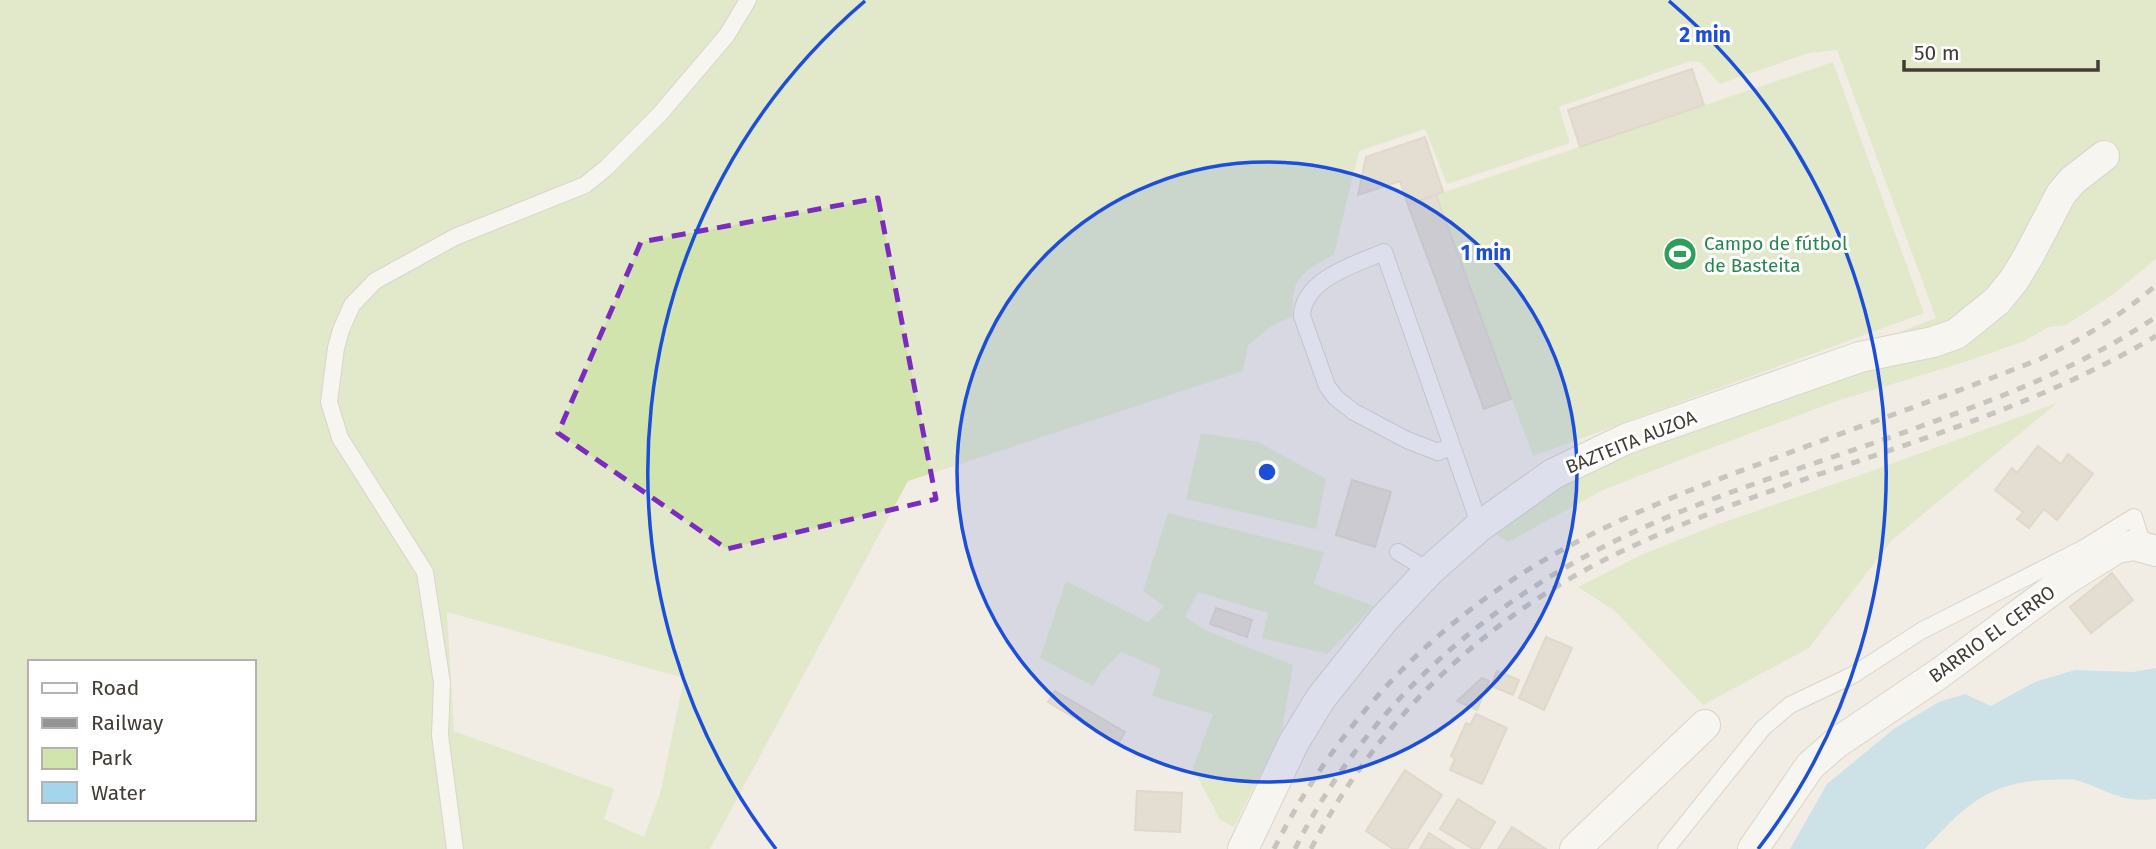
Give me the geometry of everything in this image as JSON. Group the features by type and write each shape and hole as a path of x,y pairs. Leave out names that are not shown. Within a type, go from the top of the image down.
{"street":[{"name":"BAZTEITA AUZOA","path":"1243,849 1294,742 1321,698 1384,619 1429,571 1480,526 1553,474 1626,439 1860,357 1933,342 1956,334 1997,302 2028,257 2061,194 2073,180 2104,156"},
{"name":"BARRIO EL CERRO","path":"1753,849 1810,766 1835,744 1940,673 2067,579 2117,548 2134,545 2149,549"},
{"path":"1575,849 1704,725"}],"lane":[{"path":"455,849 440,736 442,683 425,572 340,438 329,402 341,330 352,305 375,281 455,237 585,185 606,168 659,115 727,35 748,0"},
{"path":"1450,447 1438,452 1408,440 1354,412 1336,398 1327,386 1301,316 1313,290 1330,275 1384,251 1450,447 1480,526"},
{"path":"1666,849 1763,728 1790,705 1853,675 1921,631 2082,549 2134,517 2149,549"},
{"path":"1398,552 1429,571"}],"highlighted area":[{"path":"878,198 936,499 727,549 558,433 641,242"}],"green space":[{"path":"0,0 2156,0 2156,259 2112,295 2066,325 2049,327 2022,342 1837,401 1698,453 1603,490 1508,542 1488,529 1543,467 1936,318 1837,50 1809,53 1720,84 1700,62 1690,61 1559,107 1570,143 1447,184 1425,129 1359,151 1334,254 1307,271 1296,284 1293,316 1272,326 1248,345 1243,371 908,481 710,849 0,849","holes":["447,612 684,678 660,794 644,837 604,819 614,789 454,731"]},
{"name":"Campo de fútbol de Basteita","path":"1833,62 1924,313 1533,456 1436,195"},
{"path":"2057,403 1892,540 1809,648 1703,705 1615,611 1578,587 1643,554 1716,525"},
{"path":"1201,433 1258,442 1326,479 1316,529 1186,499"},
{"path":"1168,513 1324,552 1314,584 1374,606 1327,654 1262,638 1268,613 1198,592 1185,617 1209,632 1293,665 1282,730 1234,827 1220,820 1193,768 1213,714 1152,696 1161,669 1121,652 1102,671 1093,686 1040,658 1066,581 1148,622 1164,606 1143,591"}],"water":[{"path":"2156,668 2156,799 2124,798 2075,780 2027,782 1992,792 1978,800 1951,821 1925,849 1790,849 1827,784 1895,728 1939,702 1965,694 1991,706 2035,682 2075,670 2133,672"}],"building":[{"path":"1692,69 1704,105 1580,147 1568,110"},
{"path":"1425,137 1443,192 1408,205 1400,181 1358,195 1366,157"},
{"path":"1436,195 1511,399 1484,409 1408,205"},
{"path":"2038,446 2061,464 2068,454 2093,474 2057,520 2044,509 2029,528 2017,519 2023,512 1995,490 2012,468 2017,473"},
{"path":"1352,480 1391,492 1375,547 1336,535"},
{"path":"2112,573 2133,600 2091,633 2070,607"},
{"path":"1216,608 1252,620 1247,637 1210,624"},
{"path":"1546,637 1572,648 1544,710 1519,698"},
{"path":"1497,671 1519,680 1513,695 1491,686"},
{"path":"1482,678 1489,681 1477,710 1457,701"},
{"path":"1055,691 1125,732 1118,744 1048,702"},
{"path":"1476,714 1507,728 1482,784 1450,770 1455,759 1451,756 1466,723 1470,725"},
{"path":"1405,770 1442,795 1407,849 1393,849 1366,831"},
{"path":"1137,791 1182,793 1180,832 1135,830"},
{"path":"1458,799 1495,822 1479,849 1473,849 1440,829"},
{"path":"1512,827 1546,849 1498,849"},
{"path":"1429,833 1454,849 1420,849"}],"railway":[{"path":"1274,849 1319,771 1374,700 1404,667 1437,637 1509,582 1569,546 1664,501 2040,359 2101,326 2156,285"},
{"path":"1295,849 1322,800 1353,754 1388,711 1468,634 1560,571 1609,544 1677,513 1925,425 2027,385 2093,354 2156,317"},
{"path":"1311,849 1337,803 1400,718 1436,680 1476,645 1517,612 1562,583 1675,527 2023,401 2091,371 2156,336"}],"place":[{"name":"Campo de fútbol de Basteita","path":"1680,254"}]}
